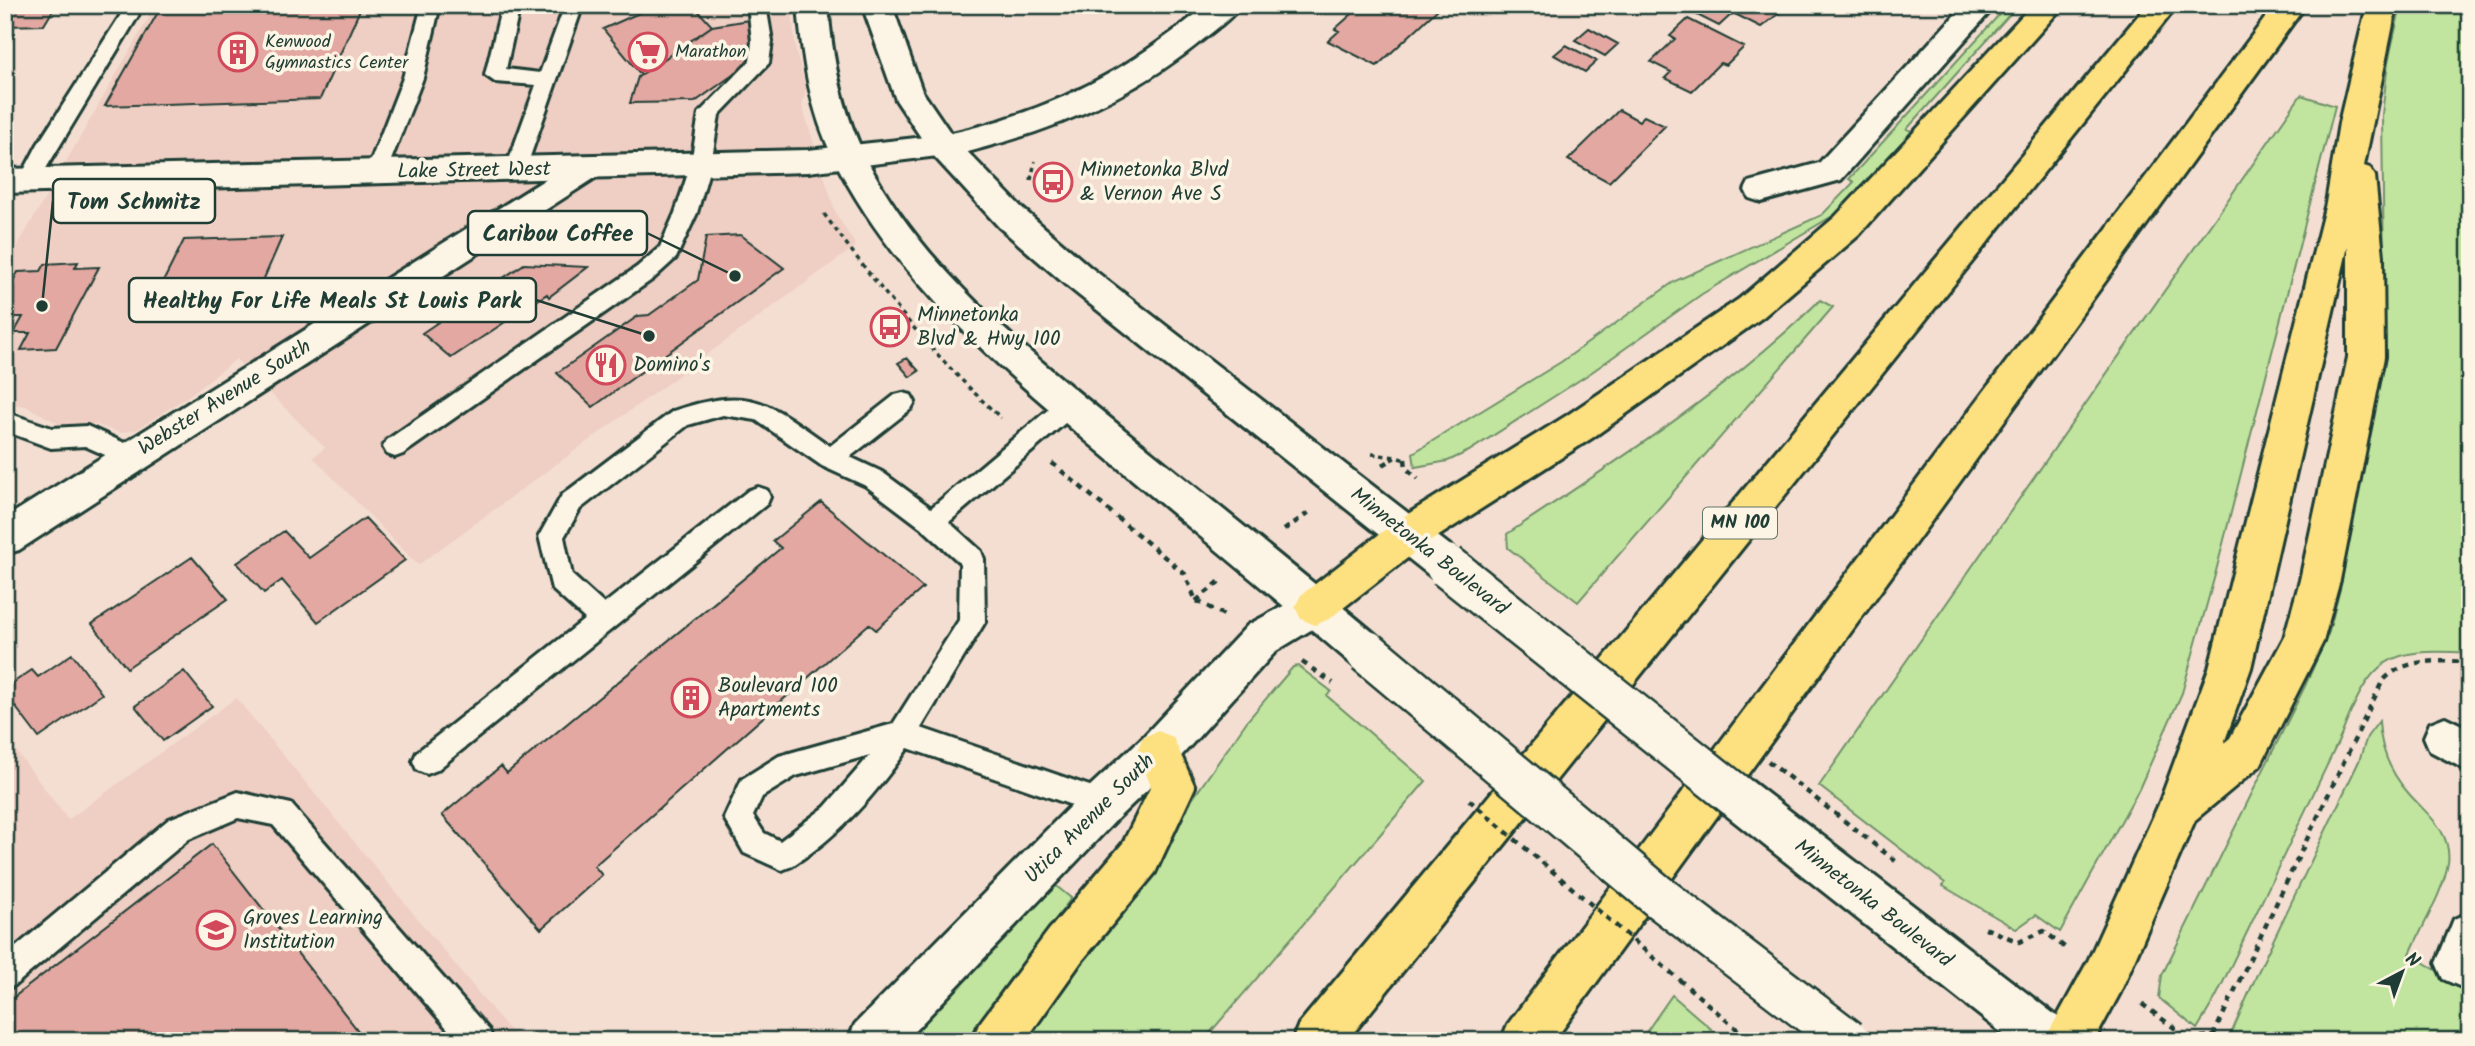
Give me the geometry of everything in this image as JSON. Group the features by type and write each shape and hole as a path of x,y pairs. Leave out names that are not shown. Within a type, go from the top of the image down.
{"highway":[{"path":"1315,607 1409,534 1579,427 1751,308 1847,226 2049,5"},
{"name":"MN 100","path":"1317,1041 2163,5"},
{"path":"1525,1041 2291,5"},
{"path":"2068,1041 2104,977 2179,808 2230,668 2342,203 2355,123 2382,5"},
{"path":"2179,808 2245,751 2303,642 2320,580 2366,357 2366,256 2355,123"},
{"path":"996,1041 1065,946 1139,858 1173,787 1158,751"}],"main road":[{"path":"813,5 829,103 850,158 884,213 952,297 992,338 1658,897 1739,962 1848,1041"},
{"name":"Minnetonka Boulevard","path":"877,5 907,93 943,146 1011,218 1078,276 1409,534 1920,942 2050,1041"},
{"name":"Lake Street West","path":"17,181 515,171 701,164 850,158 943,146 1006,133 1093,98 1142,70 1226,5"},
{"path":"1761,190 1830,172 1981,5"},
{"name":"Webster Avenue South","path":"5,538 587,168"},
{"name":"Utica Avenue South","path":"872,1041 1103,803 1158,751 1262,638 1315,607"}],"lane":[{"path":"17,181 45,149 129,16 132,5"},
{"path":"376,173 391,141 413,78 431,5"},
{"path":"511,5 495,75 547,80"},
{"path":"515,171 575,5"},
{"path":"395,447 645,273 668,252 686,213 701,164 709,113 759,63 762,41 757,5"},
{"path":"830,460 903,401"},
{"path":"932,522 1070,405"},
{"path":"603,620 561,581 551,536 571,502 681,418 723,406 761,411 830,460 874,479 932,522 972,559 972,622 902,734 859,794 815,837 782,856 754,843 738,818 752,788 789,765 902,734 1103,803"},
{"path":"5,421 51,438 87,436 132,457"},
{"path":"427,761 758,497"},
{"path":"5,975 179,828 238,805 281,813 478,1041"}],"path":[{"path":"2192,1041 2189,1038 2213,1037 2369,705 2386,676 2411,664 2436,660 2470,662"},
{"path":"1461,794 1751,1041"},
{"path":"1898,863 1909,871"},
{"path":"1983,928 2019,942 2044,931"}],"shaded area":[{"path":"156,5 791,5 796,51 806,89 802,106 836,214 856,246 418,565 313,457 325,448 236,359 191,394 138,429 121,433 94,424 59,424 26,406 5,403 5,268"},
{"name":"Groves Learning Institution","path":"236,698 518,1041 5,1041 5,736 68,820"}],"green space":[{"path":"2008,5 2018,5 1907,129 1913,132 1839,212 1702,294 1589,374 1469,451 1448,461 1415,467 1413,453 1561,362 1675,281 1822,215 1854,182 1849,179"},
{"path":"2401,5 2470,5 2470,653 2441,652 2400,656 2385,663 2373,674 2352,710 2216,997 2197,1029 2159,998 2162,975 2305,686 2329,632 2341,585 2385,352 2382,115 2388,62"},
{"path":"2301,95 2335,106 2215,575 2182,693 2139,789 2060,932 2036,915 2016,929 1943,886 1945,883 1819,786"},
{"path":"1820,300 1833,307 1578,602 1508,548 1507,534 1630,452 1709,395"},
{"path":"1298,666 1331,691 1327,696 1426,781 1203,1041 1023,1041 1247,721 1293,667"},
{"path":"2379,721 2384,751 2392,770 2403,787 2437,825 2448,852 2442,886 2410,954 2470,991 2470,1041 2228,1041 2359,761 2367,737"},
{"path":"1050,881 1071,898 968,1041 904,1041"},
{"path":"1672,995 1725,1041 1640,1041"}],"building":[{"path":"9,5 56,5 44,25 5,26 5,10"},
{"name":"Kenwood Gymnastics Center","path":"162,5 362,5 320,99 105,106"},
{"name":"Marathon","path":"657,5 693,5 712,26 641,75 603,29"},
{"path":"1362,5 1427,5 1437,10 1377,66 1328,41 1339,31 1335,29"},
{"path":"1701,5 1790,5 1761,27 1733,13 1719,26 1693,13"},
{"path":"1688,19 1744,47 1726,65 1720,63 1692,91 1665,78 1671,72 1651,62 1675,39 1670,36"},
{"name":"Marathon","path":"749,20 751,62 695,102 630,103 638,77 712,26"},
{"path":"1589,28 1618,44 1605,56 1575,40"},
{"path":"1566,45 1597,61 1585,72 1554,55"},
{"path":"1619,110 1639,121 1644,116 1665,126 1609,182 1568,160"},
{"path":"741,235 784,268 593,407 557,373 638,316 649,315 698,280 706,237"},
{"path":"282,237 259,290 158,292 184,240"},
{"path":"78,262 75,268 99,267 56,348 21,350 30,333 14,333 23,317 5,317 5,295 18,272 41,271 45,264"},
{"path":"524,264 588,267 549,297 547,294 451,358 422,333"},
{"path":"907,358 919,371 910,377 898,363"},
{"name":"Boulevard 100 Apartments","path":"821,502 923,588 876,630 869,624 594,866 602,875 541,929 442,815 501,766 507,773 781,548 773,541"},
{"path":"365,518 405,560 318,622 282,580 264,593 237,563 284,531 309,558"},
{"path":"192,557 228,599 127,668 92,624"},
{"path":"72,654 102,694 39,738 5,693 5,688 32,670 38,677"},
{"path":"184,671 212,706 163,741 135,706"},
{"path":"212,844 366,1041 5,1041 5,1004"}],"place":[{"name":"Kenwood Gymnastics Center","path":"238,52"},
{"name":"Marathon","path":"648,52"},
{"name":"Minnetonka Blvd & Vernon Ave S","path":"1053,182"},
{"name":"Caribou Coffee","path":"735,276"},
{"name":"Tom Schmitz","path":"42,306"},
{"name":"Minnetonka Blvd & Hwy 100","path":"890,327"},
{"name":"Healthy For Life Meals St Louis Park","path":"649,336"},
{"name":"Domino's","path":"606,365"},
{"name":"Boulevard 100 Apartments","path":"691,698"},
{"name":"Groves Learning Institution","path":"216,930"}]}
